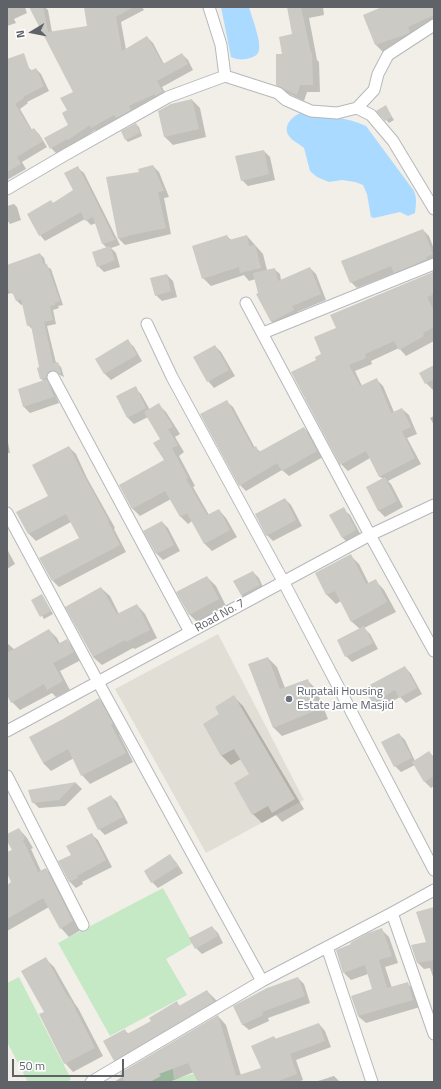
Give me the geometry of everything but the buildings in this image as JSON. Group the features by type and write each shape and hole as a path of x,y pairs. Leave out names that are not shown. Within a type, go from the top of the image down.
{"street":[{"path":"209,7 221,45 225,76"},
{"path":"7,189 168,97 225,76 278,93 286,100 311,111 337,113 357,108 374,90 378,74 388,55 434,25"},
{"path":"357,108 371,115 393,141 434,209"},
{"path":"263,333 434,264"},
{"path":"246,303 434,651"},
{"path":"147,324 172,377 283,581 434,870"},
{"path":"53,377 190,632"},
{"name":"Road No. 7","path":"7,731 283,581 370,535 434,504"},
{"path":"7,513 262,981"},
{"path":"7,776 83,925"},
{"path":"91,1082 262,981 434,890"},
{"path":"392,913 434,1034"},
{"path":"327,947 372,1082"}],"shaded area":[{"path":"218,634 304,800 206,853 115,689"}],"green space":[{"path":"163,888 193,943 166,959 187,995 110,1036 58,943"},
{"path":"19,977 71,1079 67,1082 28,1082 7,1042 7,983"},
{"path":"172,1064 174,1079 201,1072 204,1082 149,1082"}],"water":[{"path":"221,7 249,7 259,41 259,50 256,56 243,59 231,57"},
{"path":"303,112 343,119 366,126 414,191 416,199 415,213 408,216 400,212 374,218 371,217 367,194 363,185 342,180 329,182 317,177 310,171 304,148 292,139 287,132 288,125 292,118"}],"place":[{"name":"Rupatali Housing Estate Jame Masjid","path":"289,699"}]}
